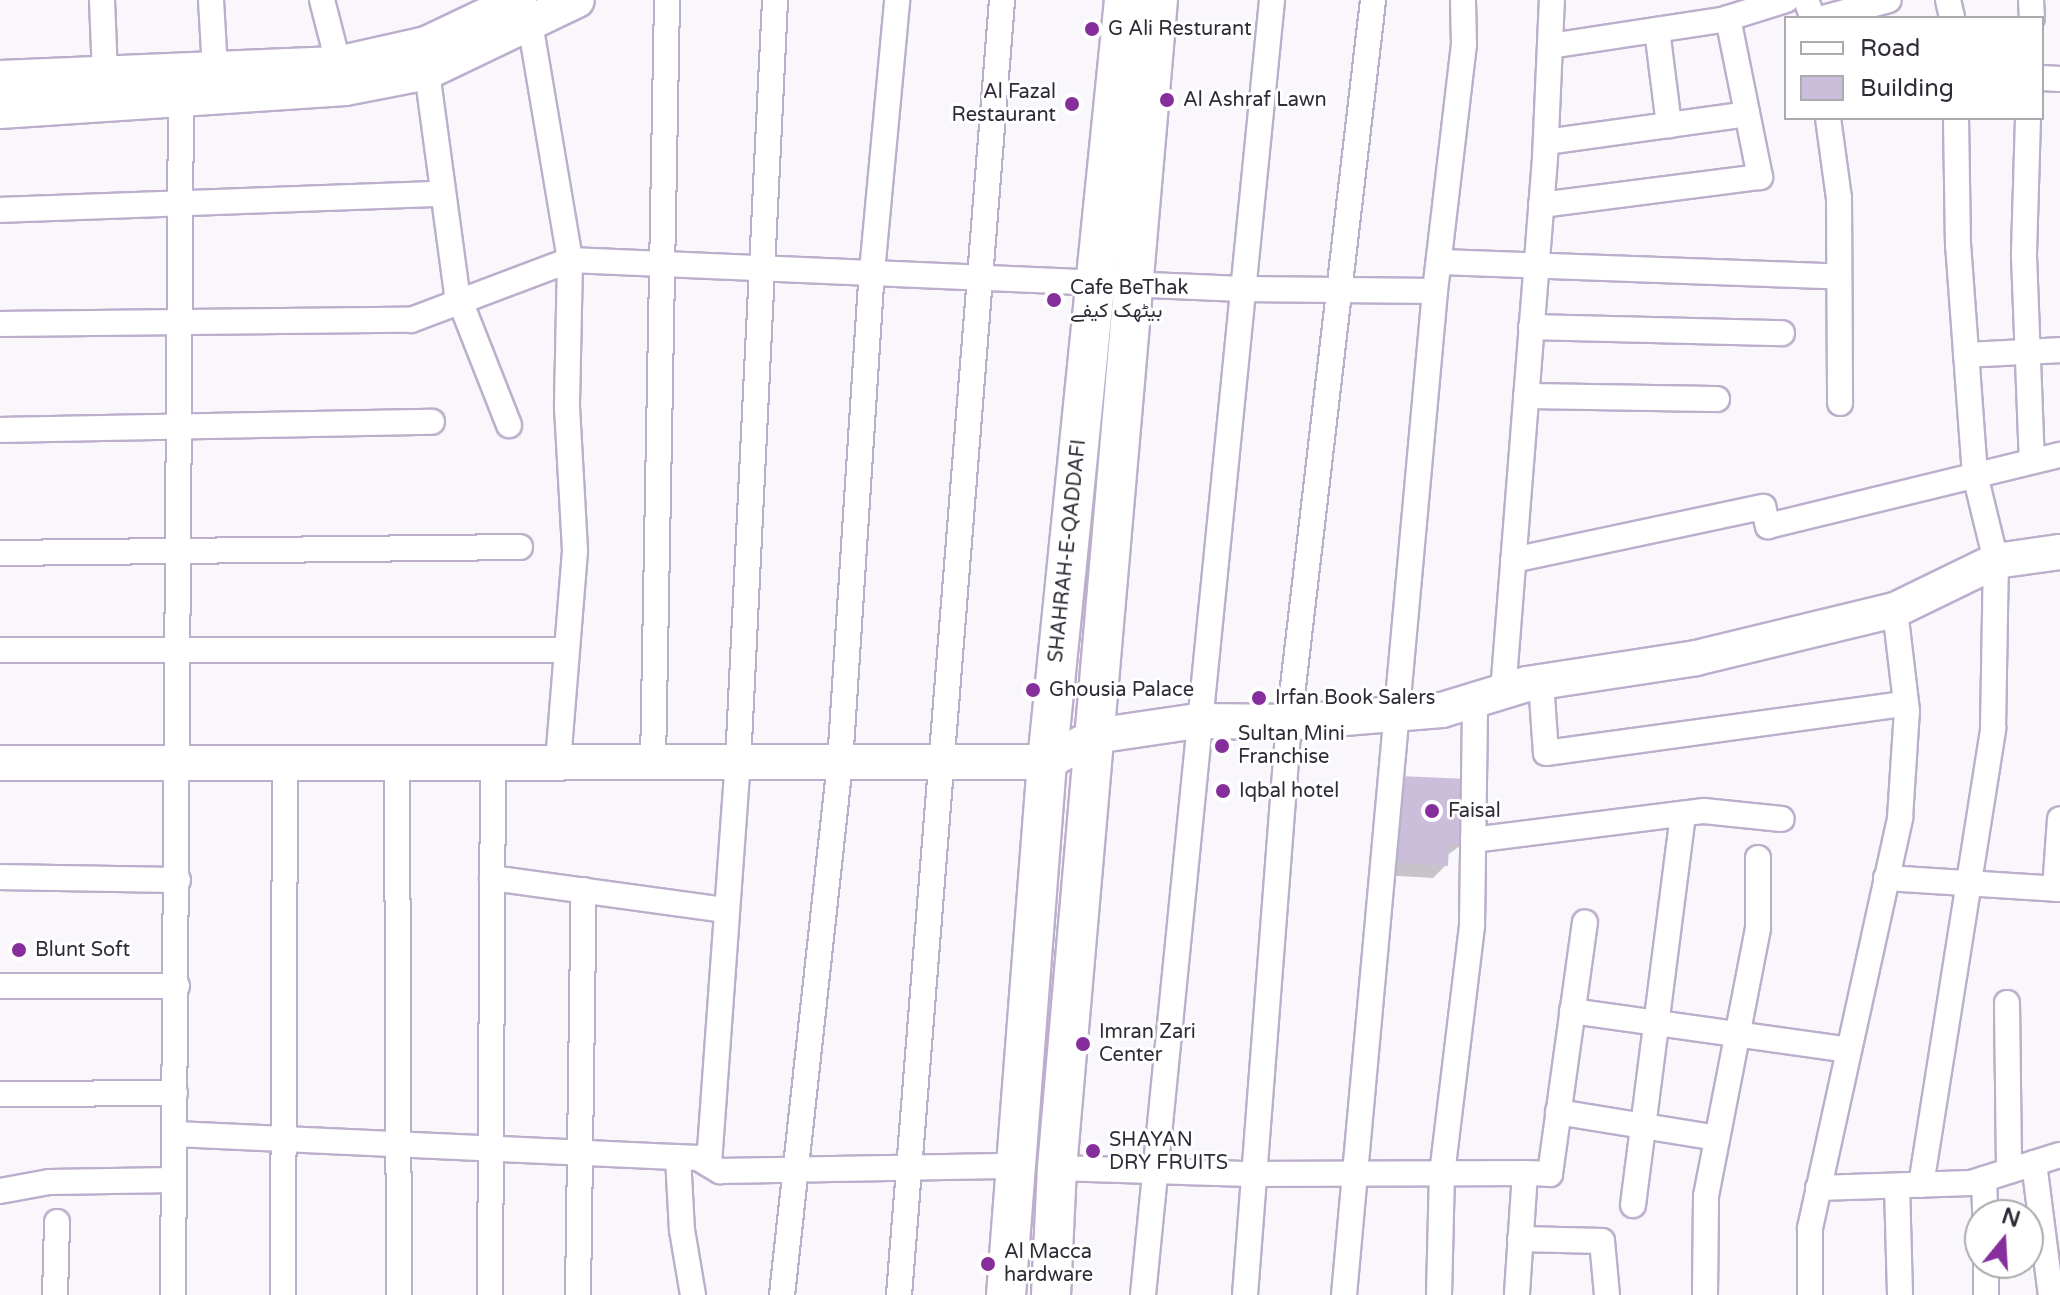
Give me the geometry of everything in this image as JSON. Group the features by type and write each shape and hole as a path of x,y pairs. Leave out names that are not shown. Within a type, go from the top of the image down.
{"main road":[{"name":"SHAHRAH-E-QADDAFI","path":"1006,1295 1047,762 1124,0"},
{"name":"SHAHRAH-E-QADDAFI","path":"1051,1295 1057,1168 1158,0"}],"street":[{"path":"102,0 105,74"},
{"path":"211,0 215,69"},
{"path":"322,0 341,76"},
{"path":"0,78 215,69 341,76 524,11 577,0"},
{"path":"653,763 667,0"},
{"path":"709,1164 738,763 775,0"},
{"path":"782,1295 793,1169 840,763 872,272 897,0"},
{"path":"899,1295 938,763 1002,0"},
{"path":"1143,1295 1197,721 1272,0"},
{"path":"1245,1295 1289,721 1343,290 1373,0"},
{"path":"1344,1295 1352,1175 1377,954 1395,713 1435,291 1464,45 1463,0"},
{"path":"1439,1295 1442,1174 1472,925 1473,840 1489,696 1513,560 1546,142 1552,0"},
{"path":"1550,46 1728,18 1786,0"},
{"path":"1827,16 1850,5 1889,0"},
{"path":"0,111 181,97 341,76 427,72 524,11"},
{"path":"524,11 570,260 567,407 575,551 558,763"},
{"path":"1541,205 1760,177 1728,18"},
{"path":"1657,30 1669,125"},
{"path":"427,72 461,304 509,425"},
{"path":"173,1295 180,761 181,97"},
{"path":"1546,142 1747,114"},
{"path":"1828,120 1839,198 1840,403"},
{"path":"1900,1295 1909,1185 1993,728 1996,561 1975,475 1966,355 1956,120"},
{"path":"2028,120 2028,352 2032,461"},
{"path":"0,210 443,194"},
{"path":"0,324 411,320 461,304 570,260 1095,280 1242,289 1435,291"},
{"path":"1439,262 1839,277"},
{"path":"1531,327 1782,333"},
{"path":"1966,355 2060,350"},
{"path":"1526,396 1717,399"},
{"path":"0,430 432,422"},
{"path":"1513,560 1763,507 1768,526 2060,455"},
{"path":"0,553 520,547"},
{"path":"0,763 1047,762 1095,736 1197,721 1289,721 1442,710 1541,682 1696,658 1895,610 1996,561 2060,552"},
{"path":"1810,1295 1810,1228 1900,818 1906,704 1895,610"},
{"path":"0,650 565,650"},
{"path":"1541,682 1546,753 1906,704"},
{"path":"283,1295 281,1139 288,1066 285,762"},
{"path":"397,762 399,1295"},
{"path":"490,1295 493,763"},
{"path":"1473,840 1683,814 1782,819"},
{"path":"1633,1205 1640,1125 1683,814"},
{"path":"1886,878 2057,889 2060,819"},
{"path":"1705,1295 1706,1196 1758,928 1758,858"},
{"path":"0,877 178,880"},
{"path":"492,878 727,910"},
{"path":"578,1295 584,890"},
{"path":"1057,1168 1252,1174 1550,1174 1585,922"},
{"path":"0,986 177,986"},
{"path":"2007,1003 2009,1171"},
{"path":"1572,1011 1848,1050"},
{"path":"0,1094 175,1093"},
{"path":"1558,1112 1717,1138"},
{"path":"175,1134 678,1157 709,1164 720,1171 1016,1166"},
{"path":"1818,1188 1984,1179 2060,1155"},
{"path":"678,1157 682,1230 693,1295"},
{"path":"2034,1163 2051,1295"},
{"path":"1517,1295 1525,1173"},
{"path":"1984,1179 1985,1199"},
{"path":"0,1191 49,1182 174,1180"},
{"path":"55,1295 57,1222"},
{"path":"1520,1239 1602,1241 1607,1295"}],"building":[{"name":"Faisal","path":"1399,776 1469,779 1465,844 1449,843 1448,866 1393,862"}],"place":[{"name":"G Ali Resturant","path":"1092,29"},
{"name":"Al Ashraf Lawn","path":"1167,100"},
{"name":"Al Fazal Restaurant","path":"1072,104"},
{"name":"Cafe BeThak بیٹھک کیفے","path":"1054,300"},
{"name":"Ghousia Palace","path":"1033,690"},
{"name":"Irfan Book Salers","path":"1259,698"},
{"name":"Sultan Mini Franchise","path":"1222,746"},
{"name":"Iqbal hotel","path":"1223,791"},
{"name":"Faisal","path":"1432,811"},
{"name":"Blunt Soft","path":"19,950"},
{"name":"Imran Zari Center","path":"1083,1044"},
{"name":"SHAYAN DRY FRUITS","path":"1093,1151"},
{"name":"Al Macca hardware","path":"988,1264"}]}
